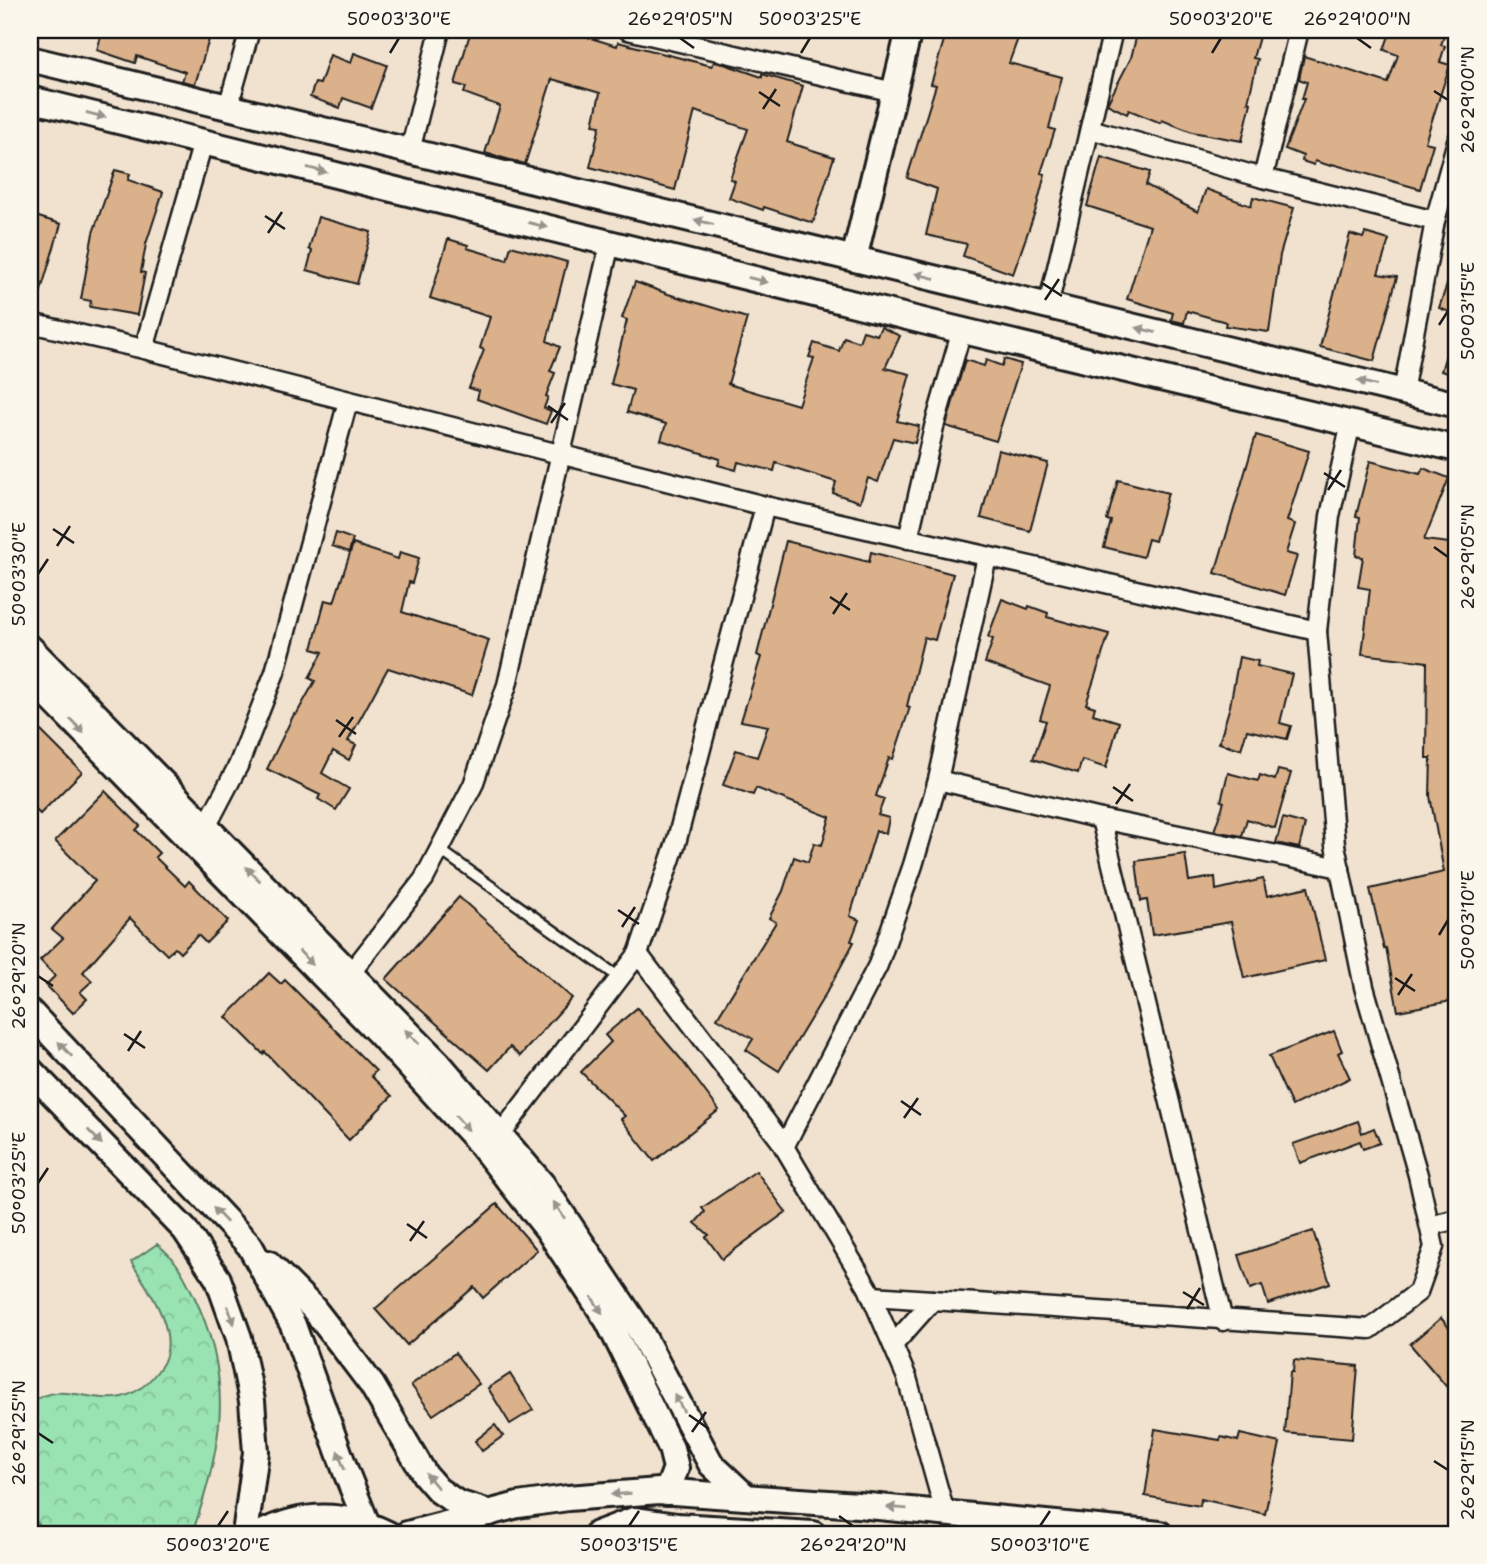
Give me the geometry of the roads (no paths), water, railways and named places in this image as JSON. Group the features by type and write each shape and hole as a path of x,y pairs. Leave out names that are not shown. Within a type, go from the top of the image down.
{"street":[{"path":"229,107 250,30"},
{"path":"410,151 440,30"},
{"path":"628,30 698,38 894,92"},
{"path":"853,259 909,30"},
{"path":"1048,306 1113,30"},
{"path":"1264,178 1299,30"},
{"path":"30,59 1457,405"},
{"path":"30,99 962,330 1457,449"},
{"path":"1090,129 1264,178 1435,221"},
{"path":"1403,392 1435,221 1457,141"},
{"path":"144,349 203,142"},
{"path":"350,974 424,879 473,785 507,685 610,243"},
{"path":"30,323 144,349 765,506 1317,631"},
{"path":"908,539 934,427 962,330"},
{"path":"198,835 238,766 275,672 348,401"},
{"path":"872,1296 1370,1329 1418,1292 1434,1247 1418,1175 1363,987 1335,845 1317,631 1330,516 1351,424"},
{"path":"500,1135 638,954 676,843 765,506"},
{"path":"785,1147 878,965 913,865 938,780 987,557"},
{"path":"30,648 482,1146 548,1230 608,1321 671,1448 676,1468 667,1492"},
{"path":"30,677 350,974 439,1064 542,1184 639,1329 711,1464 746,1497"},
{"path":"938,780 1101,819 1340,868"},
{"path":"1101,819 1223,1321"},
{"path":"638,954 785,1147 872,1296 907,1378 945,1513"},
{"path":"30,1012 250,1246 313,1308 372,1385 425,1475 457,1503 490,1513"},
{"path":"30,1070 185,1230 218,1279 239,1338 252,1401 257,1452 244,1534"},
{"path":"1430,1226 1457,1219"},
{"path":"250,1246 293,1325 346,1472 378,1529"},
{"path":"893,1345 933,1300"},
{"path":"407,1534 518,1505 568,1498 667,1492 945,1513 1160,1534"},
{"path":"260,1534 284,1522 329,1516 378,1529"},
{"path":"597,1534 634,1520 676,1530 813,1534"}],"lane":[{"path":"440,850 620,978"}]}
